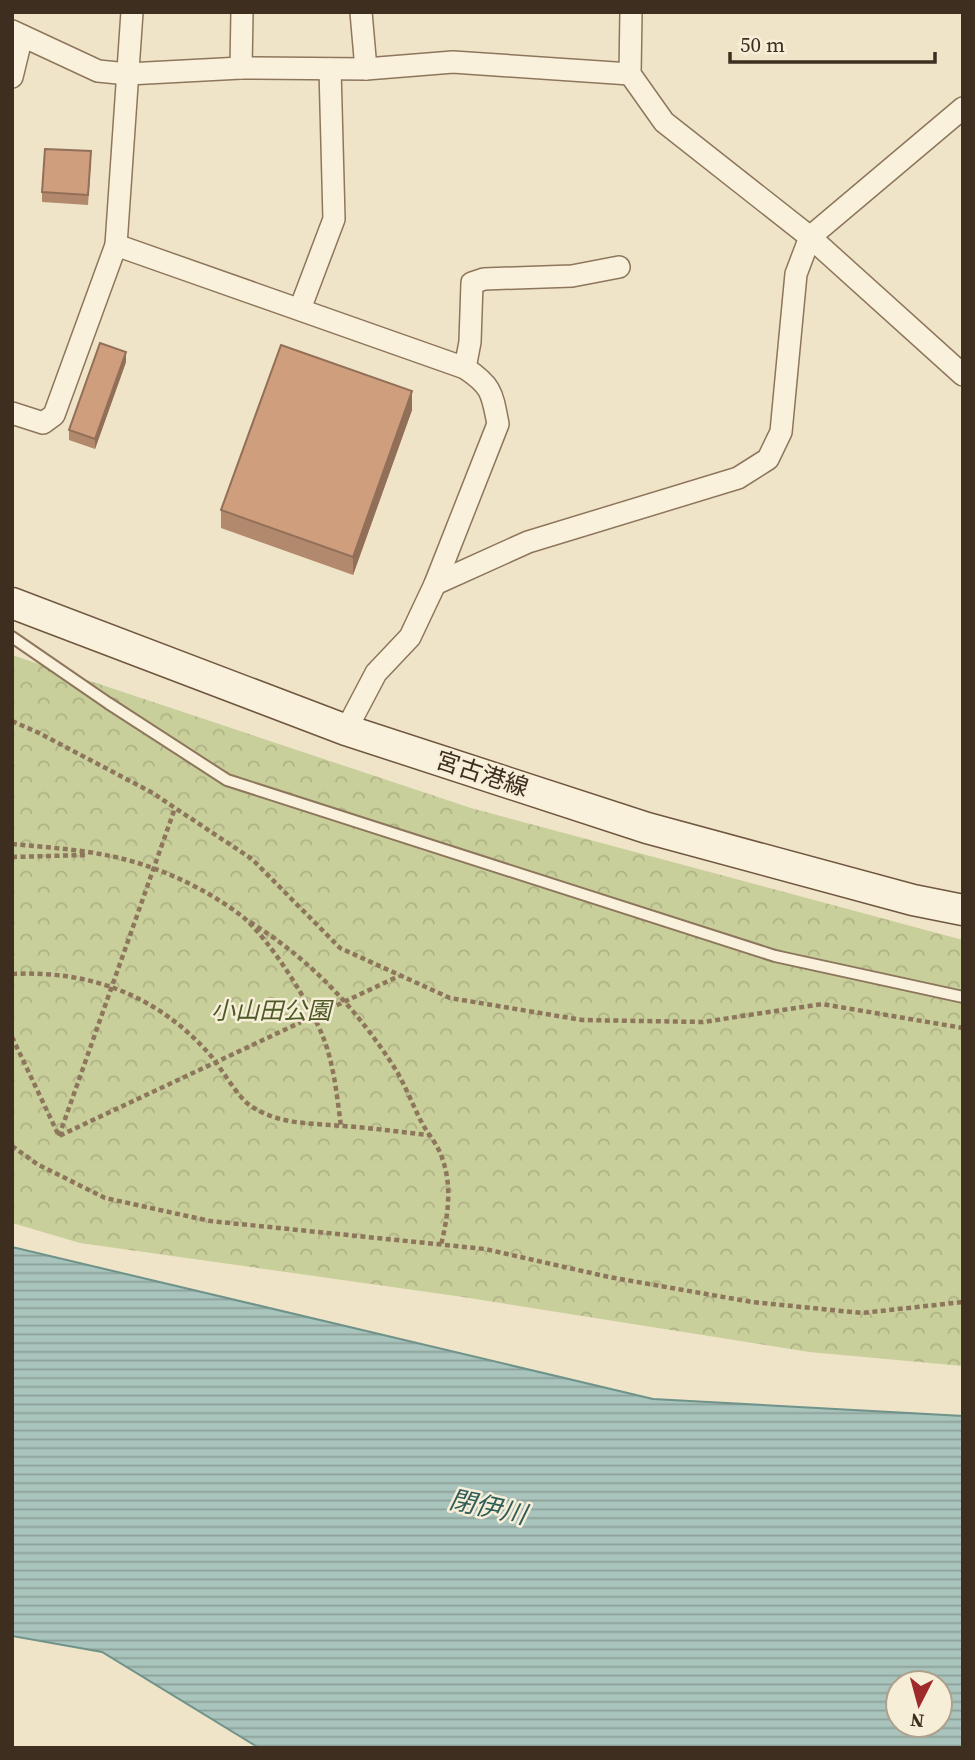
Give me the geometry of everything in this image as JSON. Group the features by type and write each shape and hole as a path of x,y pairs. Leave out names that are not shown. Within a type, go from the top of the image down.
{"main road":[{"name":"宮古港線","path":"12,603 346,730 647,828 913,900 963,910"}],"street":[{"path":"12,413 43,423 54,415 116,245 132,12"},
{"path":"241,68 242,12"},
{"path":"361,12 366,69"},
{"path":"631,12 630,75 664,122 810,237 963,375"},
{"path":"12,77 17,34 98,71 128,74 241,68 366,69 453,62 630,75"},
{"path":"300,309 334,219 330,69"},
{"path":"435,584 528,542 738,478 768,458 781,432 796,274 810,237 963,108"},
{"path":"116,245 465,368 483,380 493,399 498,424 435,584 410,637 376,673 346,730"},
{"path":"465,368 470,342 472,283 485,279 572,276 619,267"}],"lane":[{"path":"12,637 227,780 775,956 963,997"}],"path":[{"path":"12,721 151,792 252,859 340,948 450,998 582,1020 703,1022 822,1004 963,1028"},
{"path":"60,1136 175,808"},
{"path":"12,844 100,855 144,864 198,888 280,940 328,981 396,1071 428,1135 441,1154 447,1180 449,1211 442,1245"},
{"path":"12,857 100,855"},
{"path":"244,918 270,948 303,997 323,1037 341,1126"},
{"path":"12,974 77,977 129,992 173,1019 216,1062 250,1106 291,1123 428,1135"},
{"path":"60,1136 400,975"},
{"path":"12,1037 60,1136"},
{"path":"12,1146 37,1164 105,1198 210,1221 485,1249 609,1278 752,1302 862,1313 963,1302"}],"green space":[{"name":"小山田公園","path":"12,655 471,808 963,940 963,1366 809,1352 463,1297 80,1243 12,1223"}],"water":[{"name":"閉伊川","path":"12,1247 653,1399 963,1416 963,1748 259,1748 102,1652 12,1636"}],"building":[{"path":"45,149 91,151 88,195 42,192"},
{"path":"100,343 126,352 95,439 69,430"},
{"path":"281,345 412,391 353,557 221,510"}]}
